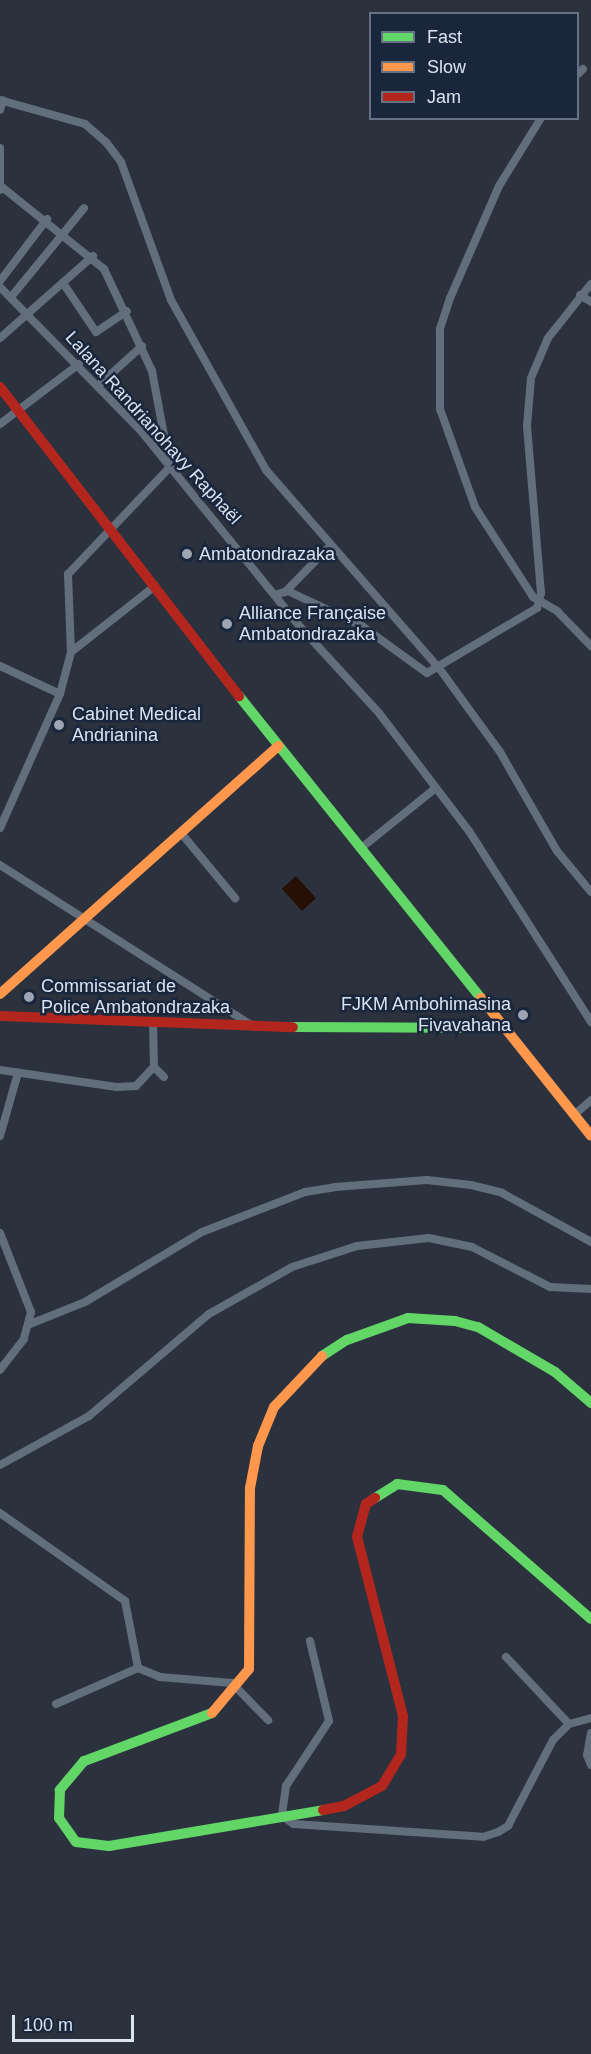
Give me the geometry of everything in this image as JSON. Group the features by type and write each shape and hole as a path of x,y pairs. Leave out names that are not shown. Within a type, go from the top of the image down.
{"street":[{"path":"0,110 2,100 85,124 121,162 182,321 266,470 329,547 439,668 500,752 557,851 591,892"},
{"path":"540,120 499,186 450,298 440,329 437,379 450,449 471,499 540,602 591,645"},
{"path":"0,148 1,188 64,231 93,256 127,311 142,346 170,467 68,574 71,652 60,694 0,828"},
{"path":"11,297 84,208"},
{"path":"0,281 47,219"},
{"path":"0,338 93,256"},
{"path":"63,283 96,332 127,311"},
{"path":"329,547 281,593 362,626 427,673 530,614 540,602 527,426 531,378 548,338 591,284"},
{"name":"Lalana Randrianohavy Raphaël","path":"0,287 99,385 281,593 436,788 528,919 591,1022"},
{"path":"580,295 591,302"},
{"path":"99,385 142,346"},
{"path":"0,424 79,364"},
{"path":"0,387 278,746 501,1028 591,1136"},
{"path":"71,652 155,586"},
{"path":"0,666 60,694"},
{"path":"0,994 278,746"},
{"path":"360,849 436,788"},
{"path":"181,833 235,898"},
{"path":"0,865 254,1027"},
{"path":"0,1016 254,1027 501,1028"},
{"path":"153,1023 154,1067 164,1077"},
{"path":"0,1070 136,1086 154,1067"},
{"path":"0,1136 18,1073"},
{"path":"574,1115 591,1101"},
{"path":"30,1324 84,1302 202,1232 305,1192 335,1187 427,1180 471,1185 502,1193 591,1242"},
{"path":"0,1233 27,1301 30,1324 14,1356 0,1370"},
{"path":"0,1465 89,1416 209,1314 292,1267 357,1246 429,1238 471,1247 550,1287 591,1289"},
{"path":"591,1402 555,1372 478,1327 455,1321 408,1318 347,1340 310,1364 274,1407 258,1446 250,1488 252,1660 239,1687 220,1710 84,1761 60,1790 60,1818 76,1842 110,1846 363,1800 382,1786 401,1754 405,1733 398,1683 374,1619 357,1537 359,1518 379,1491 397,1484 443,1490 591,1619"},
{"path":"0,1513 125,1601 138,1668"},
{"path":"282,1816 286,1786 329,1721 310,1641"},
{"path":"506,1657 569,1724"},
{"path":"56,1704 138,1668 160,1677 215,1680 239,1687 268,1720"},
{"path":"282,1816 294,1824 483,1837 508,1826 535,1765 569,1724 591,1718"},
{"path":"591,1733 587,1755 591,1765"}],"shaded area":[{"path":"296,876 316,898 302,911 282,889"}],"traffic: fast":[{"path":"239,696 481,998"},
{"path":"293,1027 501,1028"},
{"path":"322,1356 347,1340 408,1318 455,1321 478,1327 555,1372 591,1403"},
{"path":"375,1498 397,1484 443,1490 591,1619"},
{"path":"212,1713 84,1761 60,1790 59,1818 76,1842 109,1846 323,1810"}],"traffic: slow":[{"path":"0,994 278,746"},
{"path":"481,998 591,1136"},
{"path":"212,1713 249,1669 250,1488 258,1446 274,1407 322,1356"}],"traffic: jam":[{"path":"0,387 239,696"},
{"path":"0,1016 293,1027"},
{"path":"323,1810 344,1806 382,1786 401,1754 403,1716 357,1537 366,1504 375,1498"}],"place":[{"name":"Ambatondrazaka","path":"187,554"},
{"name":"Alliance Française Ambatondrazaka","path":"227,624"},
{"name":"Cabinet Medical Andrianina","path":"59,725"},
{"name":"Commissariat de Police Ambatondrazaka","path":"29,997"},
{"name":"FJKM Ambohimasina Fivavahana","path":"523,1015"}]}
